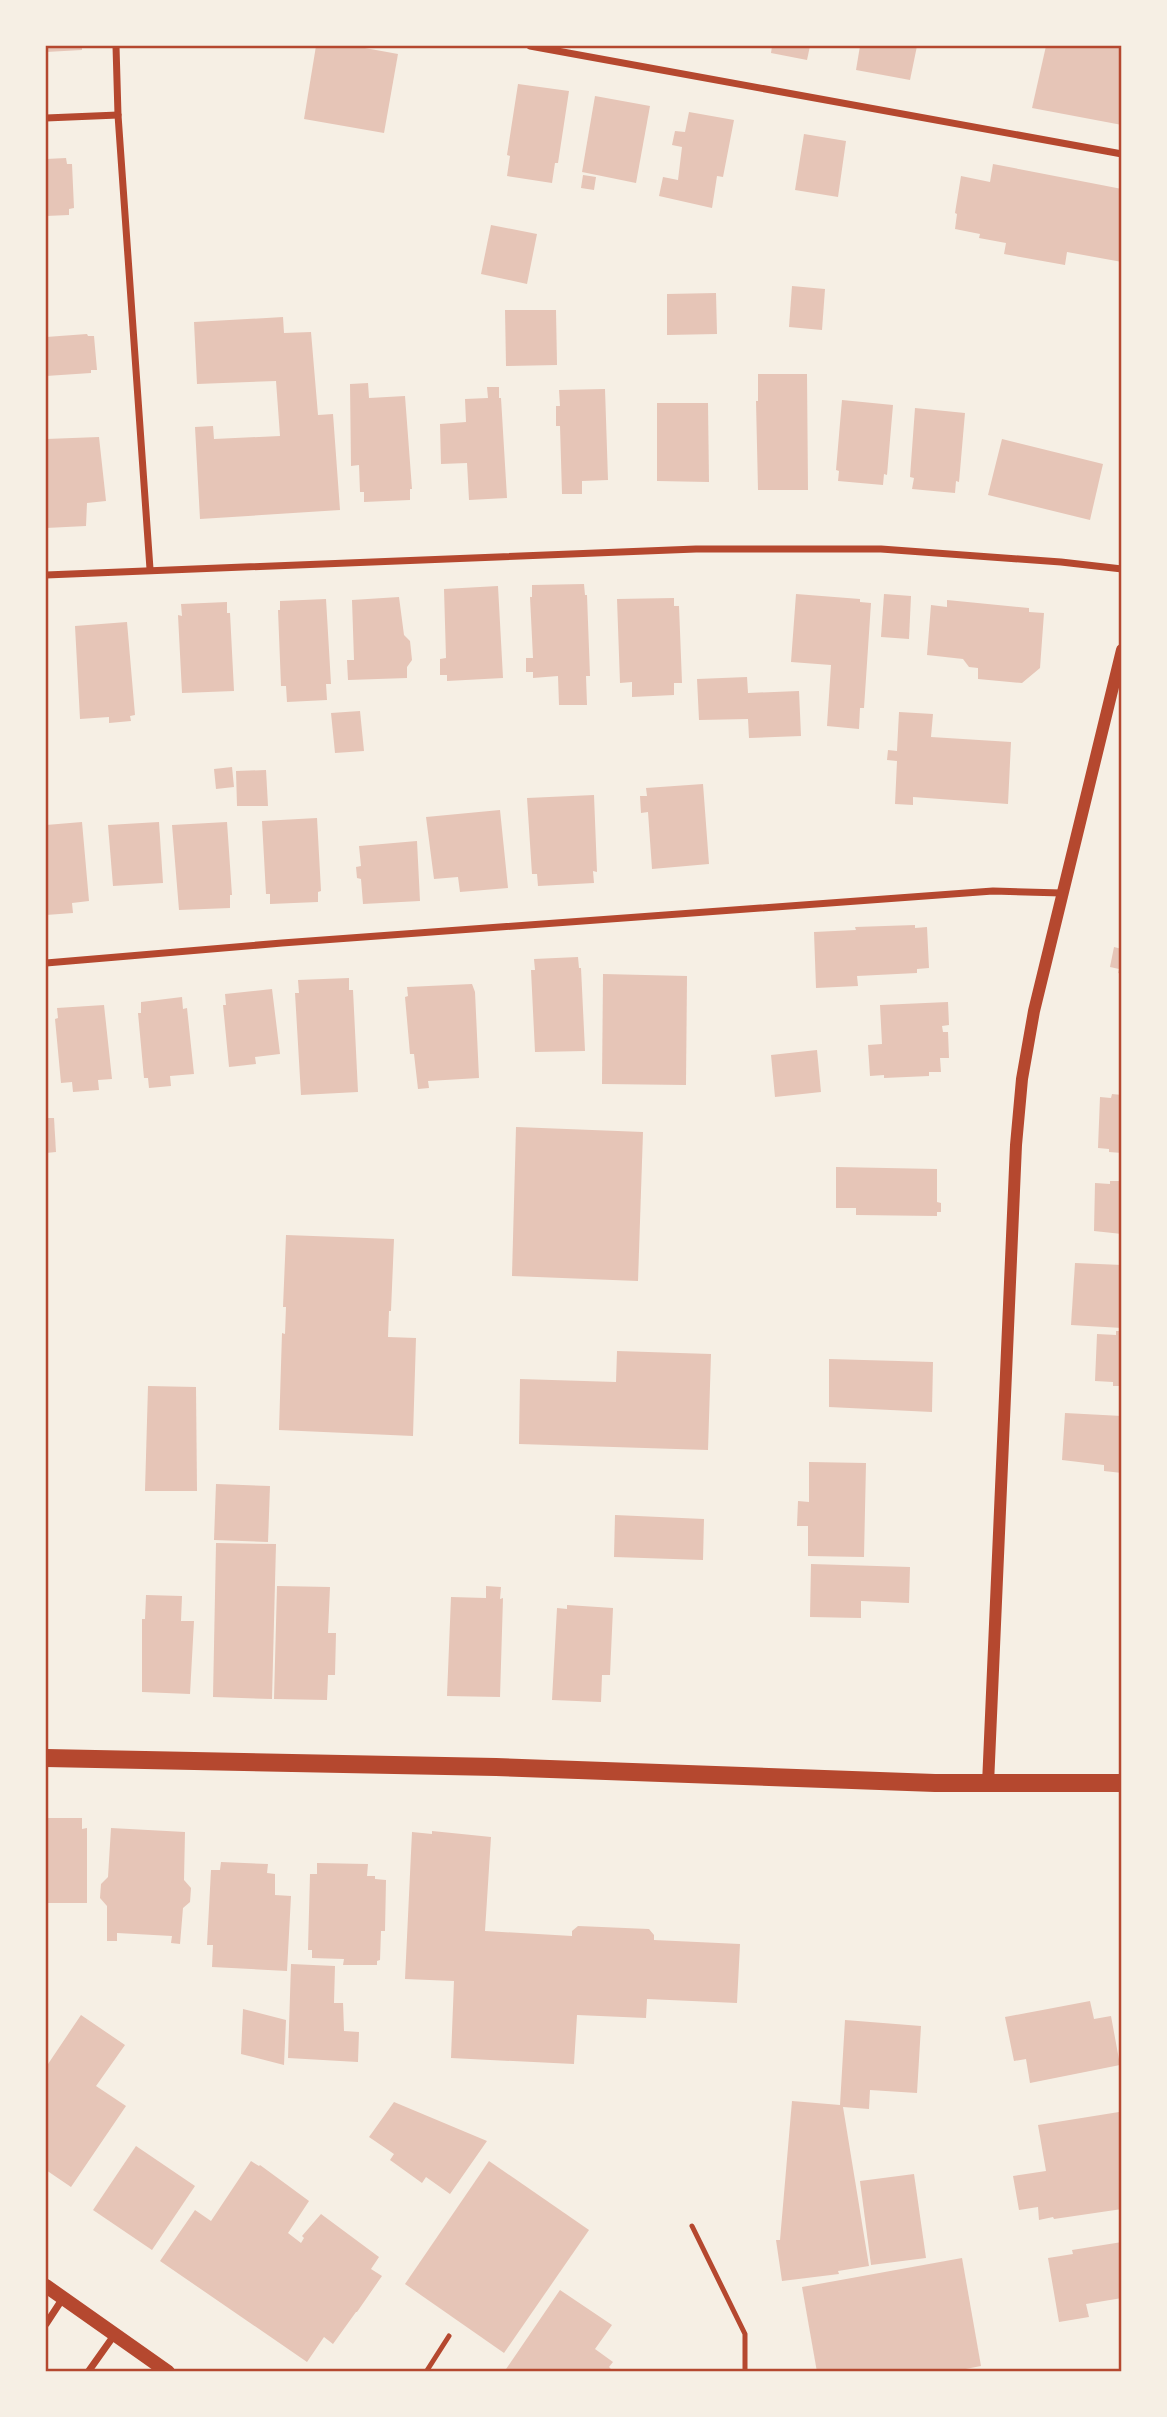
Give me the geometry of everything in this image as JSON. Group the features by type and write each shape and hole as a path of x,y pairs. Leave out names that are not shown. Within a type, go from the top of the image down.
{"main road":[{"path":"46,1758 496,1767 988,1784 1122,1783"},
{"path":"46,2286 169,2371"}],"street":[{"path":"116,46 118,115 150,569"},
{"path":"530,46 1122,154"},
{"path":"46,118 118,115"},
{"path":"46,575 696,549 881,549 1122,569"},
{"path":"988,1784 1016,1145 1022,1079 1034,1011 1122,650"},
{"path":"46,963 993,891 1062,893"},
{"path":"46,2324 63,2298"},
{"path":"88,2371 114,2334"}],"lane":[{"path":"692,2225 745,2334 746,2371"},
{"path":"425,2371 449,2336"}],"building":[{"path":"46,46 82,46 82,50 46,52"},
{"path":"316,46 354,46 398,54 384,133 304,119"},
{"path":"772,46 810,46 807,60 771,53"},
{"path":"860,46 917,46 910,80 856,70"},
{"path":"1046,46 1122,46 1122,125 1032,108"},
{"path":"518,84 569,91 558,163 555,163 552,183 507,176 510,156 507,155"},
{"path":"595,96 650,106 636,183 582,172"},
{"path":"689,112 734,120 723,177 717,176 712,208 659,196 663,177 678,180 682,147 672,145 675,131 685,132"},
{"path":"804,134 846,141 838,197 795,190"},
{"path":"66,158 67,164 72,164 74,208 69,209 69,215 46,216 46,159"},
{"path":"993,164 1122,189 1122,262 1067,252 1065,265 1004,254 1006,243 979,238 980,234 955,229 961,176 990,182"},
{"path":"583,175 596,177 594,190 581,188"},
{"path":"491,225 537,234 527,284 481,274"},
{"path":"792,286 825,289 822,330 789,327"},
{"path":"716,293 717,334 667,335 667,294"},
{"path":"505,310 556,310 557,365 506,366"},
{"path":"283,317 284,333 311,332 318,415 333,414 340,510 200,519 195,427 213,426 214,439 280,436 276,381 197,384 194,322"},
{"path":"87,334 94,336 97,370 91,370 91,373 46,376 46,337"},
{"path":"758,374 807,374 808,490 758,490"},
{"path":"368,383 369,398 405,396 412,489 410,500 364,502 364,492 360,492 359,465 351,466 350,384"},
{"path":"487,387 499,387 501,398 507,498 469,500 467,463 441,464 440,424 466,422 465,399 488,398"},
{"path":"605,389 608,480 582,481 582,494 562,494 560,426 556,426 556,406 560,406 559,390"},
{"path":"842,400 893,405 887,475 884,474 883,485 838,481 839,471 836,470"},
{"path":"657,403 708,403 709,482 657,481"},
{"path":"915,408 965,413 959,482 956,481 955,493 912,489 914,478 910,477"},
{"path":"99,437 106,501 87,503 86,526 46,528 46,439"},
{"path":"1002,439 1103,464 1090,520 988,495"},
{"path":"584,584 587,595 590,676 586,676 587,705 559,705 558,676 533,678 533,672 526,672 526,658 533,658 530,597 532,585"},
{"path":"498,586 503,678 447,681 447,675 440,675 440,659 446,658 444,589"},
{"path":"796,594 860,599 860,602 871,603 864,708 860,708 859,729 827,726 831,665 791,662"},
{"path":"884,594 911,596 909,639 881,637"},
{"path":"399,597 404,635 410,641 412,660 407,667 407,678 348,680 347,660 354,660 352,600"},
{"path":"674,598 674,606 679,606 682,683 674,683 674,695 632,697 632,682 620,683 617,599"},
{"path":"326,599 331,684 326,684 327,700 287,702 286,686 281,686 278,610 280,601"},
{"path":"947,600 1029,608 1029,612 1044,613 1040,668 1022,683 978,679 978,668 969,667 963,659 927,655 931,605 947,607"},
{"path":"227,602 227,613 230,613 234,691 182,693 178,615 182,616 181,604"},
{"path":"127,622 135,715 130,716 131,721 109,723 109,717 80,719 75,626"},
{"path":"747,677 748,693 799,691 801,736 749,738 748,719 699,720 697,679"},
{"path":"360,711 364,751 335,753 331,713"},
{"path":"899,712 933,714 931,737 1011,742 1008,804 913,797 913,805 895,804 897,761 887,760 888,750 897,751"},
{"path":"232,767 234,787 216,789 214,769"},
{"path":"266,770 268,806 237,806 236,771"},
{"path":"703,784 709,864 652,869 648,812 641,813 640,796 647,796 646,788"},
{"path":"594,795 597,872 593,871 594,883 538,886 537,874 532,874 527,798"},
{"path":"500,810 508,888 460,892 458,877 434,879 426,817"},
{"path":"317,818 321,891 318,892 318,902 270,904 270,894 266,894 262,821"},
{"path":"82,822 89,901 72,903 73,913 46,915 46,825"},
{"path":"159,822 163,883 113,886 108,825"},
{"path":"227,822 232,895 230,908 179,910 172,825"},
{"path":"417,841 420,901 363,904 361,879 357,878 356,867 361,866 359,846"},
{"path":"915,925 915,928 927,927 929,968 917,969 917,973 857,976 858,986 816,988 814,932 856,930 855,927"},
{"path":"1114,947 1122,949 1122,974 1118,973 1119,969 1110,967"},
{"path":"578,957 581,968 585,1051 535,1052 531,970 535,970 534,959"},
{"path":"603,974 687,976 686,1085 602,1084"},
{"path":"349,978 349,990 353,990 358,1092 301,1095 295,993 299,993 298,980"},
{"path":"472,984 475,992 479,1078 428,1081 429,1088 418,1089 414,1054 410,1054 405,997 408,996 407,987"},
{"path":"272,989 280,1054 255,1057 256,1064 229,1067 223,1005 226,1005 225,994"},
{"path":"182,997 183,1009 187,1008 194,1074 170,1076 171,1086 149,1088 148,1078 144,1078 138,1013 141,1013 141,1002"},
{"path":"948,1002 949,1025 942,1026 943,1032 948,1032 949,1058 940,1058 941,1072 929,1072 929,1076 870,1076 868,1045 882,1044 880,1005"},
{"path":"104,1005 112,1079 98,1080 99,1090 73,1092 72,1082 61,1083 55,1019 58,1018 57,1008"},
{"path":"817,1050 821,1092 775,1097 771,1055"},
{"path":"1112,1094 1122,1095 1122,1153 1098,1148 1100,1097 1111,1098"},
{"path":"46,1118 54,1118 56,1152 46,1153"},
{"path":"516,1127 643,1132 638,1281 512,1276"},
{"path":"836,1167 937,1169 937,1202 941,1203 941,1212 937,1212 937,1216 856,1215 856,1208 836,1208"},
{"path":"1110,1181 1122,1181 1122,1234 1094,1231 1095,1183 1110,1184"},
{"path":"286,1235 394,1239 388,1337 416,1338 413,1436 279,1430 282,1333 285,1334 286,1307 283,1307"},
{"path":"1075,1263 1122,1265 1122,1328 1071,1325"},
{"path":"1116,1331 1122,1331 1122,1386 1113,1386 1113,1382 1095,1381 1097,1334 1116,1335"},
{"path":"617,1351 711,1354 708,1450 519,1444 520,1379 616,1382"},
{"path":"829,1359 933,1362 932,1412 829,1407"},
{"path":"148,1386 196,1387 197,1491 145,1491"},
{"path":"1065,1413 1122,1416 1122,1473 1104,1471 1104,1465 1062,1460"},
{"path":"809,1462 866,1463 864,1557 808,1556 808,1526 797,1526 798,1501 809,1502"},
{"path":"216,1484 270,1486 268,1542 214,1540"},
{"path":"615,1515 704,1519 703,1560 614,1557"},
{"path":"216,1543 276,1544 272,1699 213,1697"},
{"path":"811,1564 910,1567 909,1603 861,1601 861,1618 810,1617"},
{"path":"277,1586 330,1587 328,1633 336,1633 335,1675 328,1675 327,1700 274,1699"},
{"path":"486,1586 501,1587 500,1599 503,1598 500,1697 447,1696 451,1597 486,1598"},
{"path":"146,1595 182,1596 181,1621 194,1621 190,1694 142,1692 142,1619 145,1619"},
{"path":"567,1605 613,1608 610,1675 602,1675 601,1702 552,1700 557,1608 567,1609"},
{"path":"46,1818 82,1818 82,1829 87,1828 87,1903 46,1903"},
{"path":"111,1828 185,1832 184,1880 191,1888 190,1902 183,1908 180,1944 171,1943 172,1936 117,1933 117,1941 107,1941 107,1906 100,1898 101,1884 108,1877"},
{"path":"432,1831 491,1837 485,1931 572,1936 572,1931 578,1926 649,1929 654,1940 740,1944 737,2003 647,1999 646,2018 577,2015 574,2064 451,2058 454,1981 405,1979 412,1832 432,1834"},
{"path":"221,1862 268,1864 267,1873 275,1874 275,1895 291,1896 287,1971 212,1967 213,1945 207,1945 211,1870 220,1870"},
{"path":"317,1863 368,1864 367,1876 386,1880 385,1931 381,1931 380,1960 377,1965 343,1965 344,1959 312,1958 312,1950 308,1950 310,1874 317,1874"},
{"path":"291,1964 335,1966 334,2003 343,2003 344,2031 359,2032 358,2062 288,2058"},
{"path":"1090,2001 1094,2019 1111,2016 1120,2065 1030,2083 1026,2059 1014,2061 1005,2017"},
{"path":"243,2009 286,2020 284,2065 241,2054"},
{"path":"81,2015 125,2045 96,2086 126,2106 71,2187 46,2170 46,2067"},
{"path":"845,2020 921,2026 917,2093 870,2090 869,2109 843,2107 869,2266 838,2271 839,2274 782,2281 776,2240 780,2240 792,2101 840,2105"},
{"path":"394,2102 487,2141 450,2194 426,2177 422,2183 390,2160 394,2154 369,2137"},
{"path":"1119,2112 1122,2129 1122,2209 1039,2220 1038,2207 1019,2210 1013,2176 1046,2171 1038,2125"},
{"path":"136,2146 195,2186 152,2250 93,2210"},
{"path":"251,2161 309,2201 288,2233 301,2243 304,2238 302,2236 321,2214 379,2257 371,2269 382,2276 333,2344 324,2337 307,2362 160,2261 195,2210 211,2221"},
{"path":"489,2161 589,2230 504,2353 405,2284"},
{"path":"914,2174 926,2258 871,2265 860,2181"},
{"path":"1122,2242 1122,2298 1086,2304 1089,2317 1059,2322 1048,2258 1073,2254 1072,2250"},
{"path":"962,2258 981,2366 950,2372 817,2372 802,2287"},
{"path":"560,2290 612,2325 595,2349 613,2362 609,2367 614,2372 504,2372"}]}
